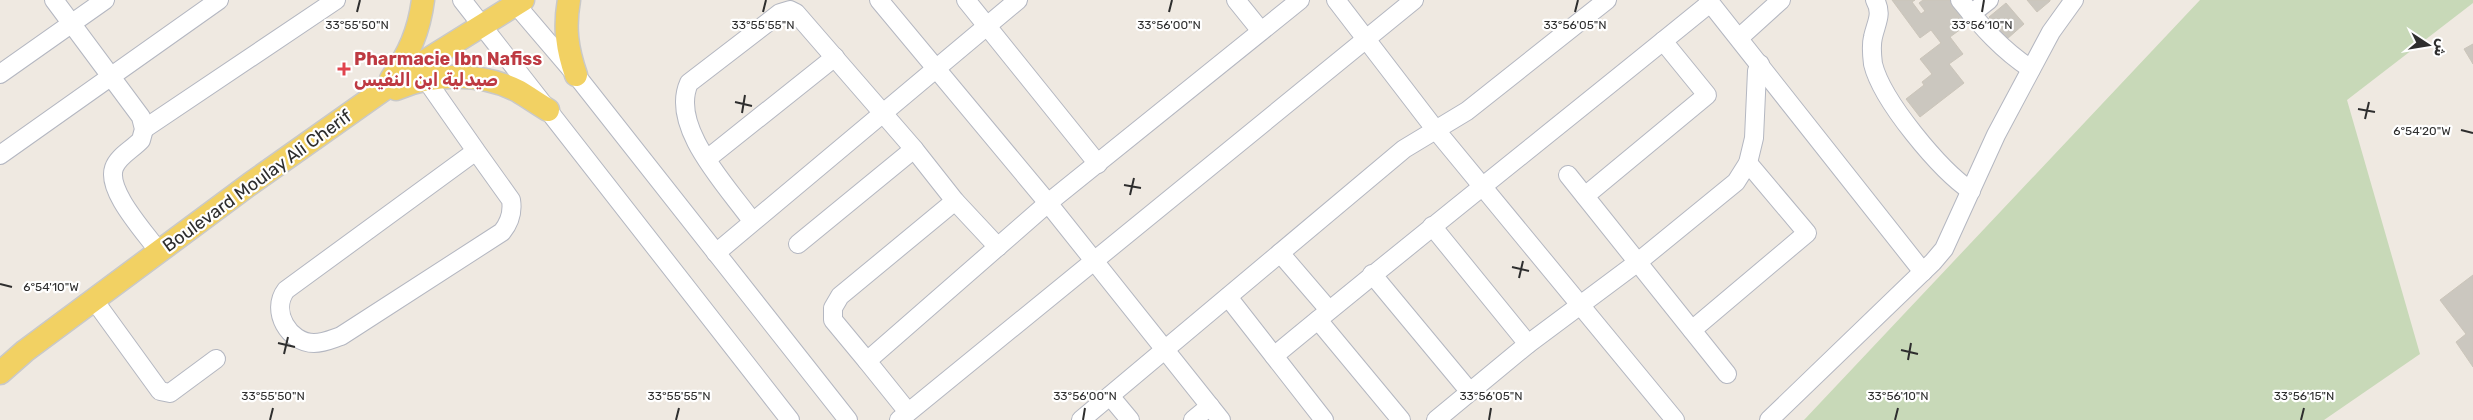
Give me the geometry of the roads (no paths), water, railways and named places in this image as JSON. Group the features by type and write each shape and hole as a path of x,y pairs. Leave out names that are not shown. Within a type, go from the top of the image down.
{"main road":[{"path":"369,102 387,84 407,57 419,26 423,0"},
{"path":"568,0 566,34 568,51 576,75"},
{"name":"Boulevard Moulay Ali Cherif","path":"0,373 25,351 159,252 369,102 422,73 481,27 517,2"},
{"path":"422,73 482,79 517,91 548,110"}],"street":[{"path":"54,0 110,78 141,117 144,129 141,140 118,160 113,177 119,198 159,252"},
{"path":"0,74 105,0"},
{"path":"0,155 219,0"},
{"path":"144,129 336,0"},
{"path":"462,0 481,27 790,420"},
{"path":"879,0 1096,261 1165,352 1221,420"},
{"path":"966,0 1098,164"},
{"path":"716,253 1018,0"},
{"path":"1236,0 1261,31"},
{"path":"867,360 1048,203 1300,0"},
{"path":"1336,0 1435,129 1675,420"},
{"path":"955,201 840,296 833,308 834,320 867,360 903,416 1096,261 1414,0"},
{"path":"1081,420 1165,352 1404,148 1467,111 1607,0"},
{"path":"1739,38 1781,0"},
{"path":"1875,0 1879,17 1872,38 1874,64 1890,100 1944,170 1971,191"},
{"path":"1960,0 1987,33 2006,51 2031,69"},
{"path":"1972,14 1989,0"},
{"path":"1769,420 1923,272 1944,249 1996,135 2051,32 2074,0"},
{"path":"1274,356 1432,226 1484,188 1709,1 1923,272"},
{"path":"517,2 848,420"},
{"path":"752,221 692,138 684,108 684,93 688,83 780,13 790,10 796,13 884,113 955,201 998,247"},
{"path":"1585,196 1707,95 1663,41"},
{"path":"707,159 835,58"},
{"path":"1436,420 1528,344 1638,262 1722,196 1736,182 1748,163 1754,138 1757,71 1760,64"},
{"path":"422,73 511,200 511,217 502,232 341,336 328,341 314,343 297,338 280,314 280,300 286,290 476,151"},
{"path":"798,244 914,149"},
{"path":"1692,330 1807,233 1748,163"},
{"path":"1568,175 1727,374"},
{"path":"1432,226 1528,344"},
{"path":"1280,253 1401,420"},
{"path":"1372,274 1470,392"},
{"path":"1228,298 1324,420"},
{"path":"94,300 160,391 170,393 216,359"},
{"path":"1110,396 1130,420"},
{"path":"1193,420 1210,406"}],"place":[{"name":"Pharmacie Ibn Nafiss صيدلية ابن النفيس","path":"344,69"}]}
